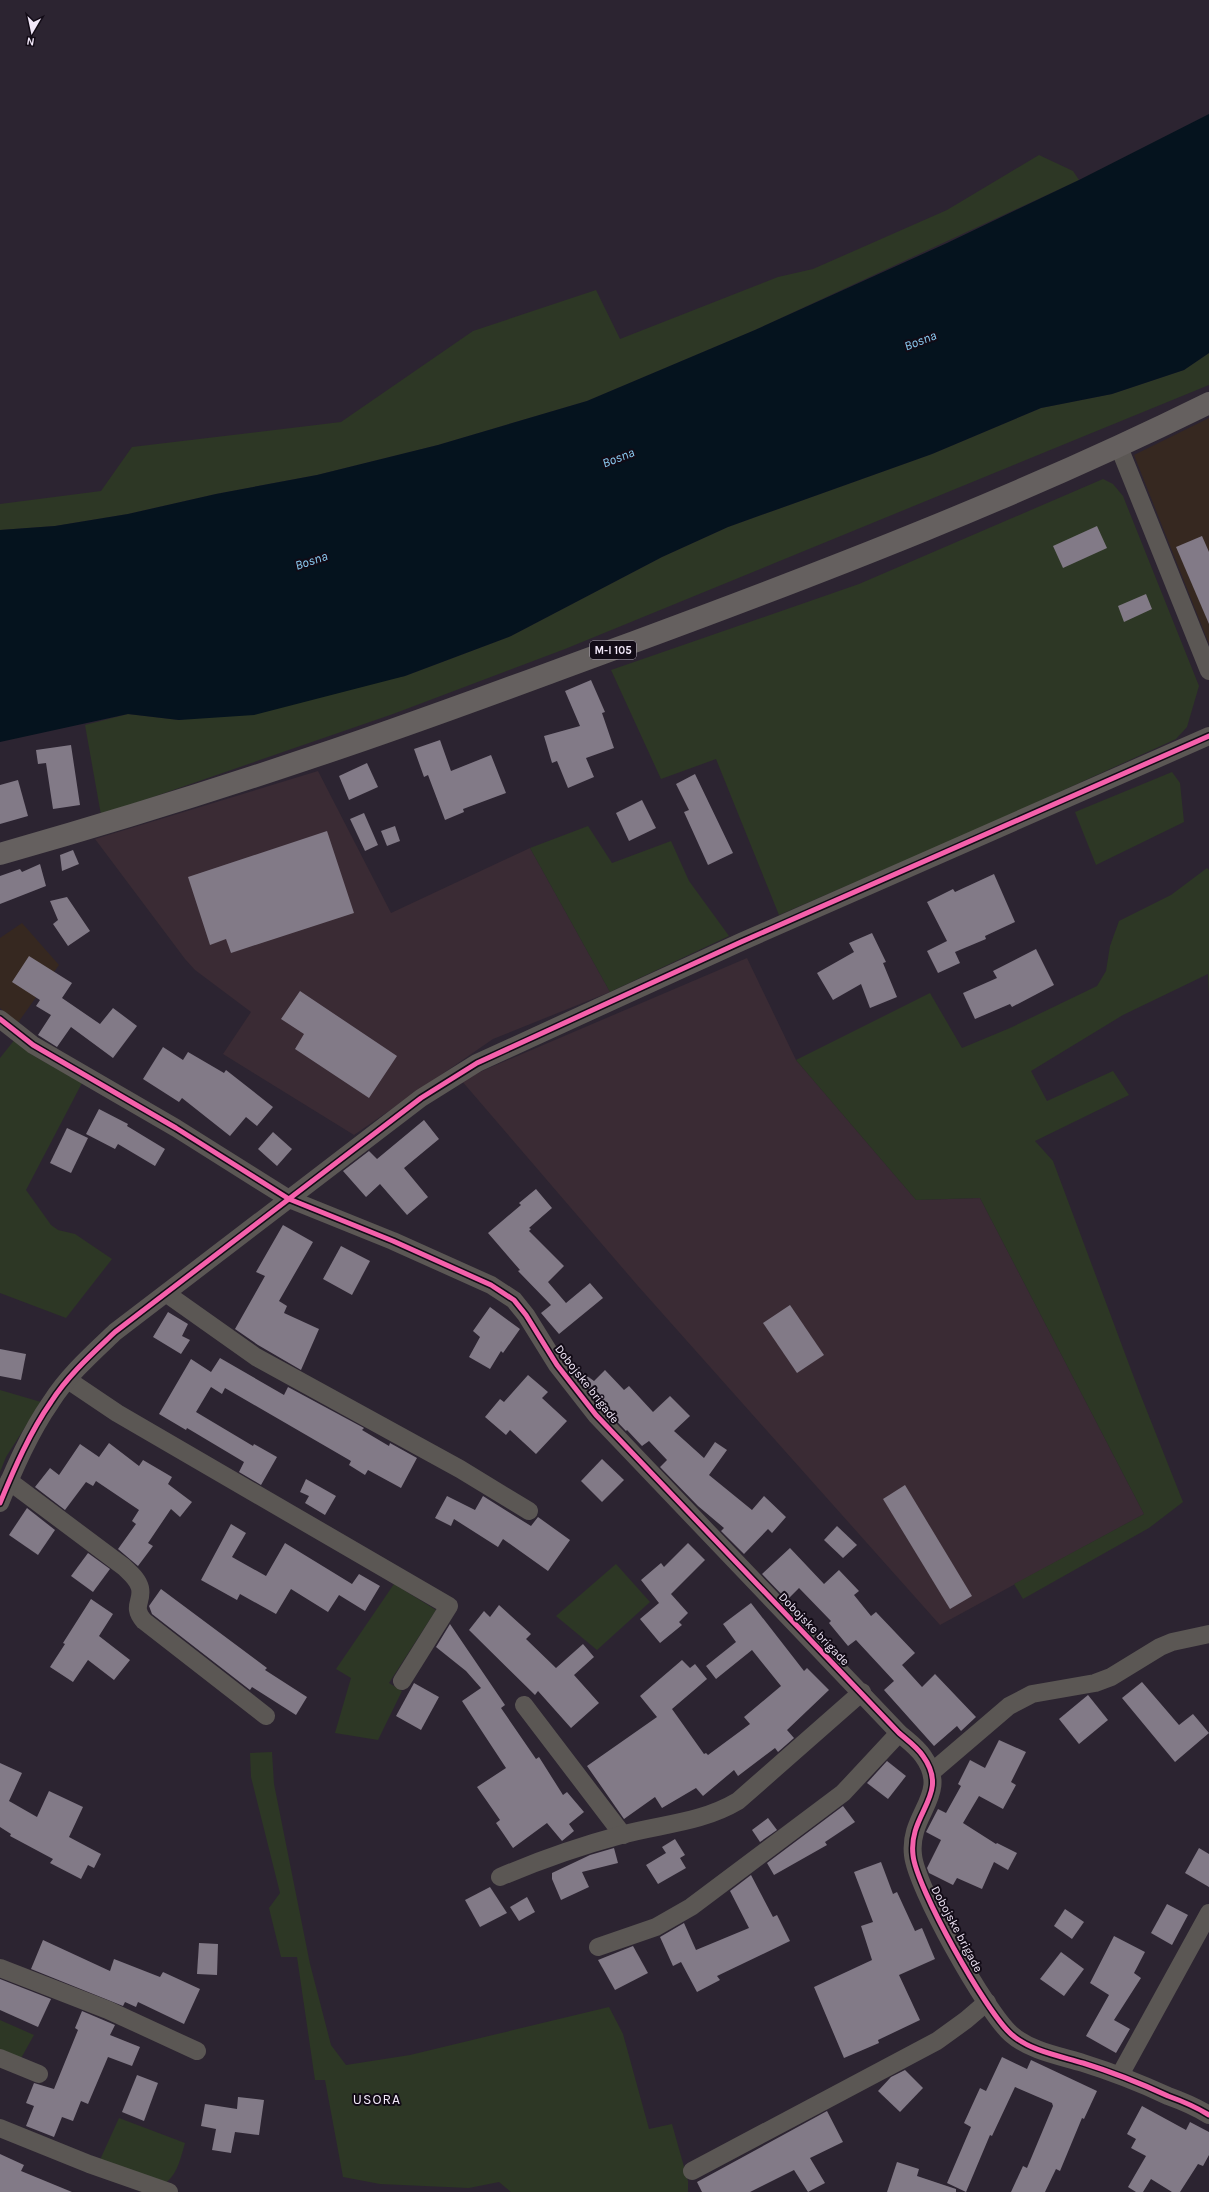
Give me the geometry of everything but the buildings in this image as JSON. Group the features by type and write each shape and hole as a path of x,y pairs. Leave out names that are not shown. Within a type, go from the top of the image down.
{"main road":[{"name":"M-I 105","path":"0,854 138,814 307,759 588,659 785,586 946,522 1120,447 1209,403"}],"street":[{"path":"1120,447 1209,671"},
{"path":"0,1503 9,1481 51,1401 68,1380 115,1332 167,1294 421,1098 477,1063 741,942 1208,733"},
{"name":"Dobojske brigade","path":"0,1019 33,1045 176,1128 289,1200 400,1244 491,1285 514,1300 557,1365 596,1415 862,1692 899,1733 923,1754 933,1771 933,1785 930,1796 917,1821 912,1835 913,1857 920,1882 964,1966 1000,2024 1020,2040 1031,2046 1120,2075 1206,2107"},
{"path":"167,1294 256,1357 453,1465 529,1511"},
{"path":"68,1380 117,1413 449,1606 402,1681"},
{"path":"9,1481 124,1567 137,1580 140,1586 141,1593 137,1607 140,1616 144,1621 266,1716"},
{"path":"933,1771 1009,1706 1032,1694 1095,1683 1111,1677 1160,1647 1186,1637 1209,1634"},
{"path":"500,1877 544,1858 623,1835 696,1820 726,1808 738,1801 862,1692"},
{"path":"524,1705 623,1835"},
{"path":"598,1947 656,1926 691,1907 843,1793 899,1733"},
{"path":"1120,2075 1209,1913"},
{"path":"0,1968 108,2010 197,2051"},
{"path":"692,2171 937,2041 966,2020 987,2002"},
{"path":"0,2058 39,2074"},
{"path":"0,2128 89,2164 169,2192"}],"shaded area":[{"path":"1209,418 1209,644 1134,455"},
{"path":"318,771 391,913 530,848 610,992 493,1039 354,1135 223,1054 251,1012 195,970 185,959 95,839"},
{"path":"22,923 59,965 17,1024 0,1008 0,938"},
{"path":"747,958 796,1060 916,1200 980,1198 1144,1514 940,1625 638,1286 461,1080"}],"green space":[{"path":"1039,155 1073,171 1079,180 755,330 587,401 438,445 317,475 216,494 128,514 55,526 0,530 0,504 101,491 132,447 341,422 473,331 596,290 620,339 778,277 813,269 947,210"},
{"path":"1209,353 1209,385 565,649 393,714 101,815 85,725 128,714 179,720 405,676 511,636 662,557 728,527 932,454 1041,408 1112,394 1184,370"},
{"path":"1103,479 1113,484 1123,496 1199,686 1187,727 1176,739 967,834 779,915 716,759 661,779 611,670 859,584"},
{"path":"1172,772 1180,783 1184,822 1096,865 1075,812"},
{"path":"588,826 612,863 671,841 689,881 729,936 610,992 530,848"},
{"path":"1207,868 1209,870 1209,996 1208,974 1123,1015 1031,1071 1047,1101 1113,1071 1129,1095 1035,1141 1053,1161 1139,1391 1183,1502 1149,1528 1023,1599 1014,1584 1144,1514 980,1198 916,1200 796,1060 930,993 962,1048 1010,1028 1097,986 1106,971 1110,946 1119,921 1171,895"},
{"path":"16,1038 29,1053 82,1083 26,1190 51,1225 58,1230 75,1234 112,1259 66,1318 0,1293 0,1058"},
{"path":"0,1390 41,1402 6,1457 0,1472"},
{"path":"616,1564 650,1602 597,1650 556,1616"},
{"path":"394,1584 436,1610 389,1683 402,1691 378,1740 335,1733 351,1678 336,1669"},
{"path":"272,1752 274,1784 310,1964 331,2045 346,2065 410,2055 609,2007 623,2034 649,2129 672,2124 688,2181 688,2192 511,2192 499,2182 469,2188 380,2184 343,2177 325,2080 315,2080 297,1957 281,1957 269,1908 280,1893 251,1777 250,1753"},
{"path":"0,2020 34,2035 20,2060 0,2052"},
{"path":"119,2118 185,2143 174,2174 167,2182 99,2162"}],"water":[{"name":"Bosna","path":"1209,114 1209,353 1184,370 1112,394 1041,408 932,454 728,527 662,557 511,636 405,676 254,715 179,720 128,714 0,742 0,530 55,526 128,514 216,494 317,475 438,445 587,401 755,330 947,243 1079,180"}],"cycle path":[{"path":"0,1503 23,1451 43,1414 65,1383 98,1348 115,1332 421,1098 477,1063 741,942 1209,736"},
{"path":"0,1019 33,1045 176,1128 289,1199 393,1241 491,1285 514,1300 526,1315 557,1365 596,1415 899,1733 921,1753 930,1770 933,1782 931,1793 916,1827 913,1840 913,1855 917,1871 939,1920 970,1976 1000,2021 1011,2034 1027,2045 1036,2049 1094,2066 1126,2078 1189,2104 1209,2115"}],"district":[{"name":"USORA","path":"377,2099"}]}
